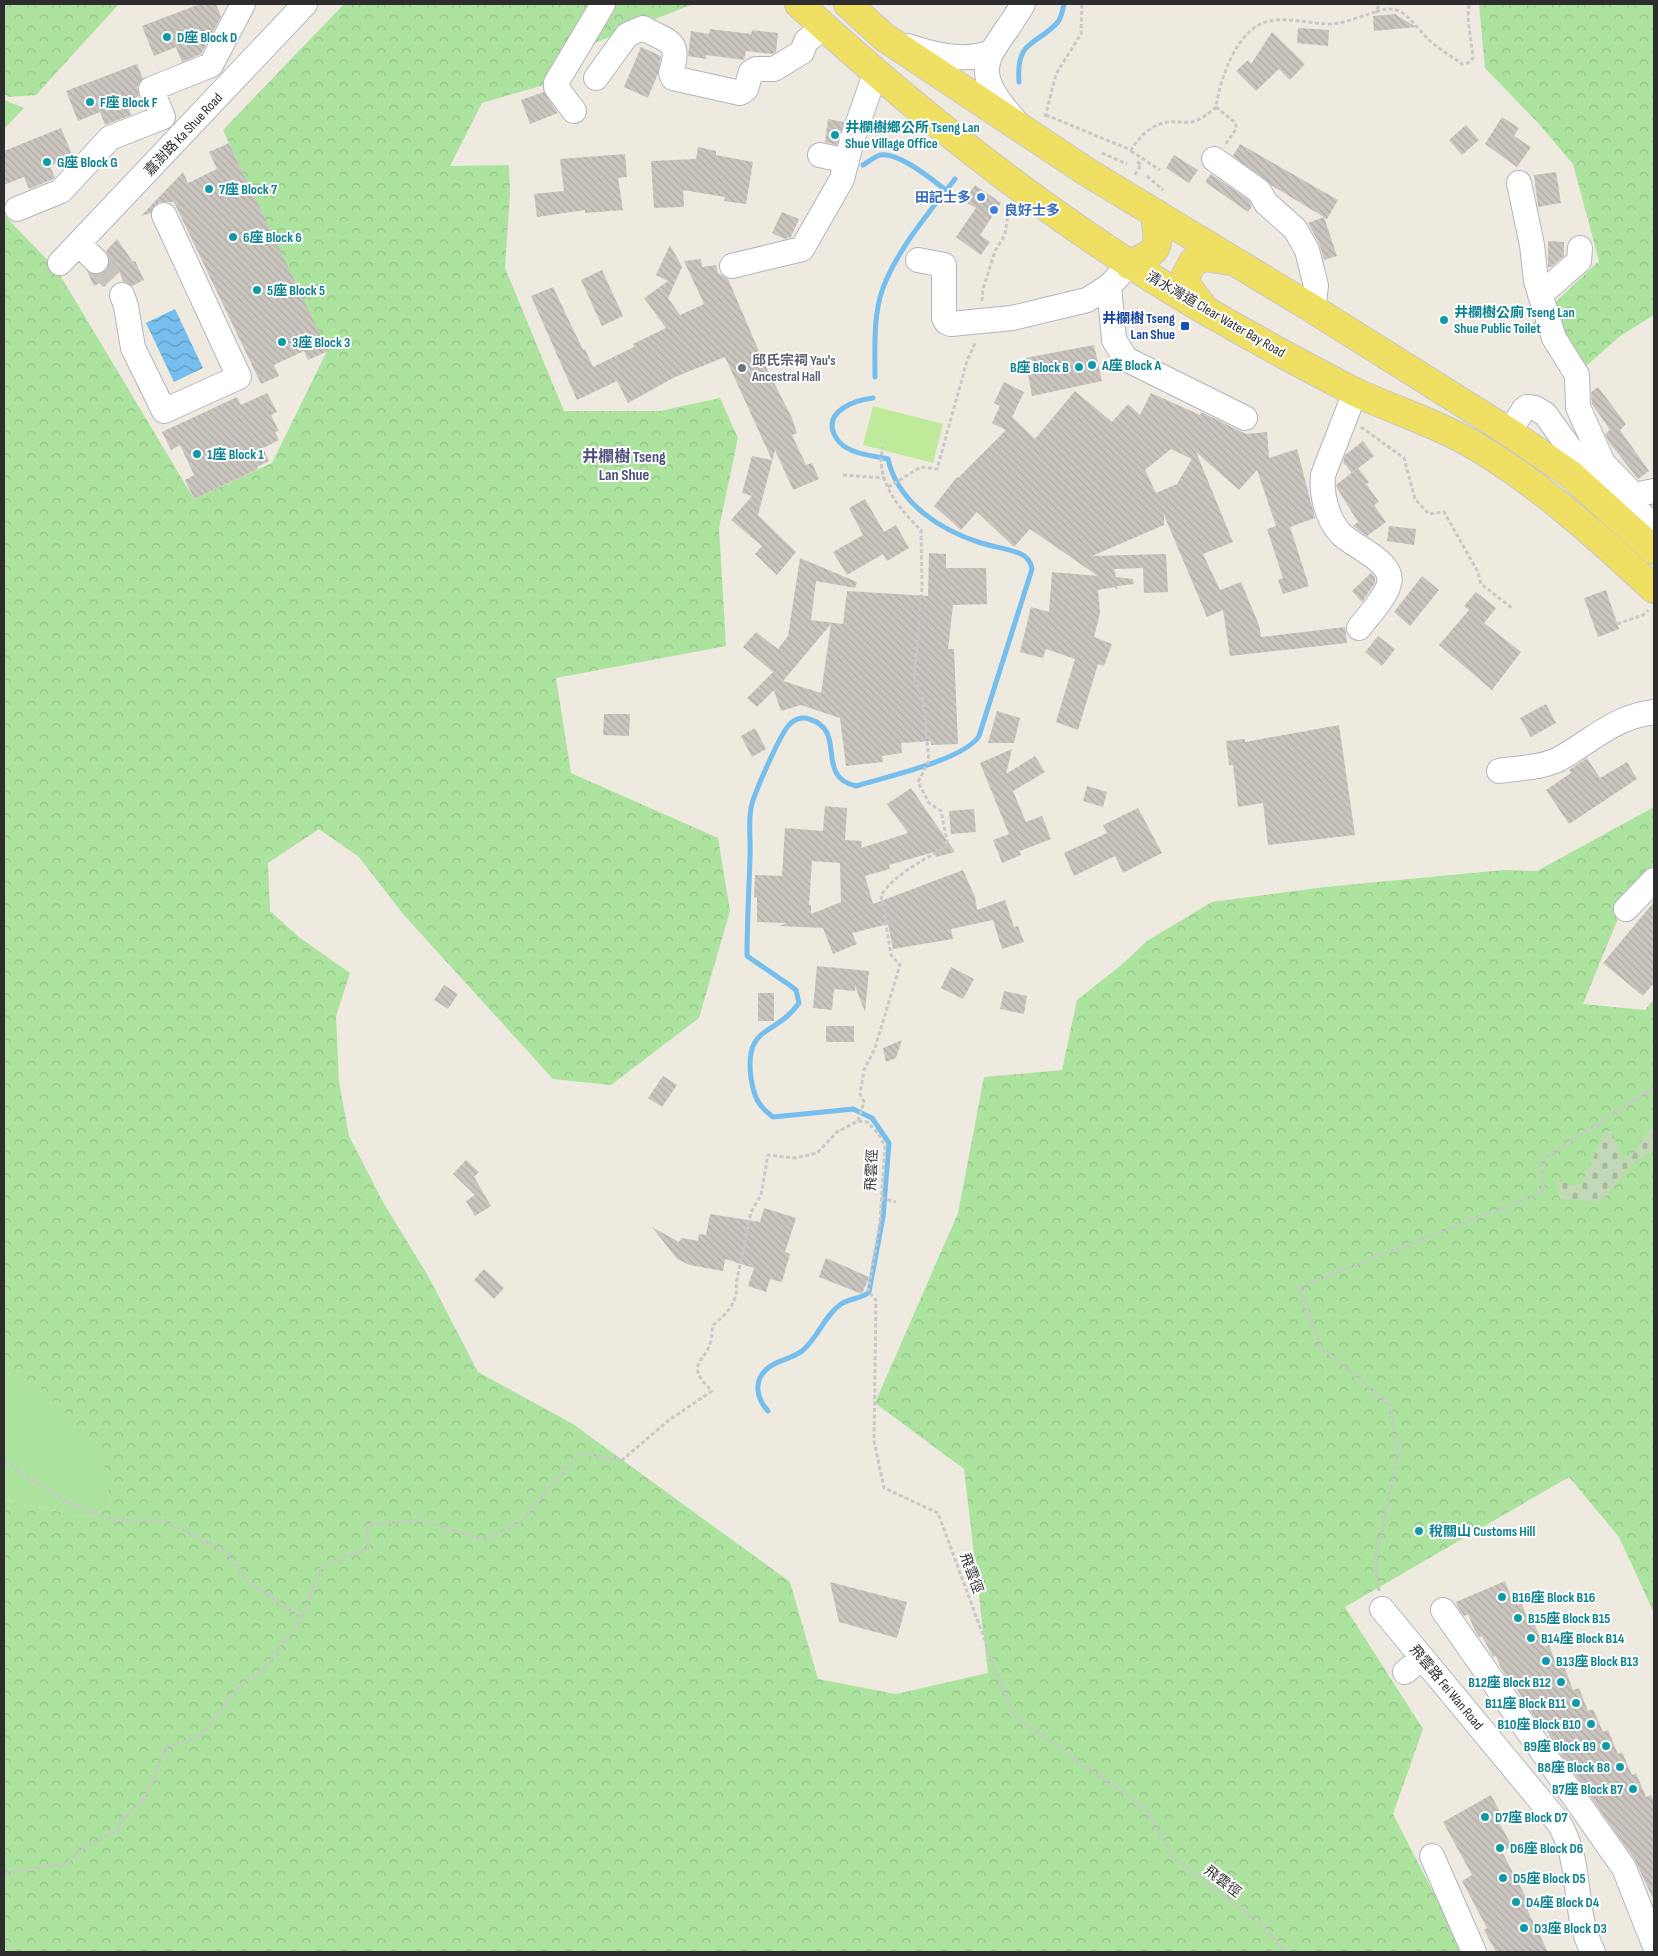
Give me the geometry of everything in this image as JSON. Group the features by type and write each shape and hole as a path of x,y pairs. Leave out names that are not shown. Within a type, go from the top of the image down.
{"main road":[{"name":"清水灣道 Clear Water Bay Road","path":"799,4 875,74 1010,180 1130,265 1206,310 1355,392 1460,438 1503,465 1584,524 1654,588"},
{"path":"848,4 884,37 953,85 1038,122 1156,214 1313,309 1508,432 1570,474 1654,550"},
{"path":"1130,265 1154,253 1157,246 1156,214"},
{"path":"1206,310 1187,286 1186,275 1193,262 1205,257 1232,261"}],"street":[{"path":"182,135 162,117 151,89 211,65 243,4"},
{"name":"嘉澍路 Ka Shue Road","path":"60,263 305,4"},
{"path":"574,111 556,87 556,83 603,4"},
{"path":"1023,4 990,52 985,70 990,87 1000,103 1038,122"},
{"path":"596,78 627,35 643,28 672,44 676,49 671,73 674,78 740,93 746,89 751,72 756,69 774,69 788,61 802,52 806,40 825,27"},
{"path":"884,37 936,56 973,58 990,52"},
{"path":"732,266 802,249 842,179 875,74"},
{"path":"17,209 61,191 110,138 162,117"},
{"path":"820,155 847,161"},
{"path":"1214,159 1259,191 1266,203 1295,229 1307,250 1316,286 1313,309"},
{"path":"1519,183 1540,295 1554,338 1577,375 1578,407 1591,440 1604,463 1648,495"},
{"path":"122,295 126,306 133,348 164,411 239,377 164,215"},
{"path":"79,244 96,261"},
{"path":"1540,295 1579,261 1580,248"},
{"path":"918,260 941,263 944,266 946,322 951,324 1012,318 1087,300 1109,286 1130,265"},
{"path":"1109,286 1114,340 1126,359 1246,418"},
{"path":"1355,392 1323,475 1322,488 1326,506 1340,533 1378,559 1385,567 1389,578 1389,586 1359,628"},
{"path":"1508,432 1527,407 1535,408 1545,414 1578,458 1654,526"},
{"path":"1602,479 1616,488 1648,495"},
{"path":"1499,771 1542,764 1558,759 1604,729 1634,715 1654,712"},
{"path":"1626,909 1654,880"},
{"name":"飛雲路 Fei Wan Road","path":"1382,1609 1414,1665 1559,1822 1566,1835 1576,1864 1580,1915 1593,1952"},
{"path":"1443,1610 1624,1868 1654,1944"},
{"path":"1432,1856 1474,1952"}],"path":[{"path":"1082,4 1081,34 1056,74 1038,122 1131,150 1160,170"},
{"path":"1375,12 1380,4"},
{"path":"1131,150 1137,140 1156,126 1168,122 1191,122 1207,115 1216,107 1219,88 1236,47 1257,25 1270,20 1333,24 1375,12 1396,9 1406,14 1428,39 1462,64 1468,63 1473,58 1468,18 1469,4"},
{"path":"1214,159 1236,129 1236,123 1230,116 1216,107"},
{"path":"1102,153 1127,164"},
{"path":"1135,176 1141,164 1137,162"},
{"path":"890,486 906,474 921,467 937,469 967,361 978,338 981,322 982,289 995,251 1005,234 1009,208 1007,188 1010,180"},
{"path":"1374,438 1404,458 1415,500 1429,514 1444,512 1478,572 1481,584 1512,608"},
{"path":"4,1873 66,1864 84,1847 117,1832 125,1816 141,1803 151,1785 165,1748 204,1734 232,1695 246,1681 264,1669 302,1618 321,1568 368,1548 367,1525 421,1520 484,1540 520,1522 580,1453 621,1461 669,1420 712,1390 699,1376 698,1363 711,1341 713,1325 726,1315 738,1293 736,1284 751,1212 761,1196 768,1155 795,1158 817,1153 837,1132 858,1121 864,1102 860,1094 864,1070 875,1048 900,966 891,955 881,895 888,886 926,858 948,846 941,811 929,803 918,782 929,762 923,698 914,678 922,587 922,530 906,516 881,473 883,447"},
{"path":"843,476 884,478"},
{"path":"1617,624 1643,615"},
{"path":"1382,1609 1375,1562 1398,1453 1390,1405 1321,1347 1299,1287 1543,1192 1541,1160 1654,1088"},
{"name":"飛雲徑","path":"858,1121 867,1122 878,1133 885,1146 880,1222 868,1291 876,1300 874,1332 874,1441 884,1488 938,1513 1012,1714 1146,1809 1173,1857 1259,1922 1286,1952"},
{"path":"881,1198 896,1202"},
{"path":"4,1461 66,1502 112,1520 166,1521 175,1525 228,1554 248,1582 302,1618"}],"green space":[{"path":"4,4 119,4 36,95 9,97 4,94"},
{"path":"344,4 693,4 597,42 547,84 482,103 450,166 509,165 510,194 505,268 564,411 660,411 720,398 738,438 719,528 726,646 556,678 571,773 718,838 730,911 699,1018 611,1085 553,1079 403,914 359,857 319,829 268,863 270,911 300,938 350,973 336,1016 339,1082 349,1136 383,1202 428,1276 478,1372 573,1424 790,1582 818,1679 896,1694 988,1673 964,1469 875,1403 958,1213 984,1077 1062,1070 1077,1000 1119,967 1147,941 1212,902 1325,887 1504,870 1537,871 1654,807 1654,864 1626,899 1583,1004 1645,1010 1654,999 1654,1613 1619,1537 1569,1477 1345,1607 1423,1729 1393,1814 1464,1952 4,1952 4,1500 89,1518 111,1505 102,1451 35,1383 4,1371 4,215 57,270 194,499 272,463 327,351 223,130"},
{"path":"1479,4 1654,4 1654,315 1620,336 1584,368 1529,327 1599,261 1573,164 1539,124 1485,68"},
{"path":"4,100 24,108 4,129"},
{"path":"873,406 943,424 933,463 863,445"},
{"path":"1651,1127 1654,1127 1654,1151 1634,1162 1601,1202 1560,1199 1557,1180 1574,1186 1581,1184 1605,1133 1611,1130 1623,1160 1634,1152"},
{"path":"4,1371 35,1383 103,1451 111,1505 89,1518 4,1500"}],"water":[{"path":"175,309 203,368 174,382 146,323"}],"building":[{"path":"200,4 216,4 221,17 212,33 202,37 206,45 201,54 182,62 176,47 154,56 142,26"},
{"path":"1395,14 1416,27 1374,31 1373,16"},
{"path":"1298,28 1329,30 1328,46 1297,43"},
{"path":"710,29 751,34 752,30 778,33 776,52 772,54 746,51 744,60 706,55 706,59 688,56 691,31 709,34"},
{"path":"1272,32 1305,64 1290,80 1279,69 1256,91 1236,71 1248,60 1251,64"},
{"path":"641,47 661,56 658,73 648,98 624,87"},
{"path":"137,64 143,79 137,87 139,96 126,102 131,115 105,125 100,112 78,121 66,91"},
{"path":"544,92 558,113 530,124 521,100"},
{"path":"1502,117 1519,128 1514,136 1531,147 1517,167 1485,144"},
{"name":"井欄樹鄉公所 Tseng Lan Shue Village Office","path":"828,119 844,122 837,145 825,142"},
{"path":"1466,125 1479,140 1462,155 1449,140"},
{"path":"61,128 73,157 50,166 55,178 29,189 24,177 4,185 4,151"},
{"path":"229,143 328,351 308,360 304,351 274,365 279,376 261,384 174,202 159,202 151,213 141,216 183,172 188,183 217,169 209,152"},
{"path":"1240,144 1338,200 1327,219 1271,185 1233,156"},
{"path":"698,147 716,151 716,155 753,162 746,204 724,201 725,197 683,190 684,207 654,208 651,161 696,159"},
{"path":"625,154 627,177 618,178 623,210 585,213 585,210 537,217 534,194 564,191 560,159"},
{"path":"1174,155 1198,170 1189,183 1166,168"},
{"path":"1556,172 1561,203 1538,207 1534,175"},
{"path":"1211,174 1249,200 1252,206 1248,212 1205,182"},
{"path":"975,185 1001,203 980,235 990,242 981,255 956,237 976,208 964,201"},
{"path":"782,212 799,219 791,237 785,239 772,233"},
{"path":"1324,217 1337,256 1324,260 1319,243 1308,223"},
{"path":"117,239 133,262 135,261 144,280 132,286 123,281 119,271 104,287 100,283 94,286 87,271 99,274 106,270 109,258 106,251"},
{"path":"1548,241 1564,242 1564,256 1551,267 1548,267"},
{"path":"670,245 682,267 668,298 680,315 704,304 684,261 701,259 702,267 716,265 718,273 728,279 764,363 792,418 797,433 792,435 806,465 812,463 819,479 793,490 775,450 758,515 796,552 777,575 755,554 762,546 731,520 752,496 742,493 752,456 772,460 725,357 675,377 628,403 617,381 577,400 531,296 553,287 593,367 634,347 633,344 666,328 644,298 668,281 656,275"},
{"path":"602,270 623,316 602,326 581,280"},
{"path":"1094,345 1102,381 1032,396 1025,358"},
{"path":"1004,382 1024,392 1012,417 1035,439 1075,391 1112,422 1128,404 1140,415 1151,393 1200,415 1201,412 1246,434 1267,432 1269,458 1297,449 1315,518 1290,527 1309,586 1283,594 1278,580 1283,578 1267,529 1276,526 1257,470 1239,490 1196,452 1233,542 1203,554 1220,590 1241,582 1259,625 1261,637 1345,627 1347,643 1230,656 1223,610 1207,617 1164,515 1164,525 1092,556 1166,554 1168,592 1144,593 1143,568 1114,569 1116,577 1133,579 1134,584 1117,586 1118,590 1114,587 1098,590 1100,613 1094,637 1112,644 1104,666 1098,664 1078,730 1056,722 1075,659 1046,649 1043,658 1020,652 1031,607 1049,612 1052,572 1098,576 1030,529 1014,547 977,512 961,530 934,506 957,477 1006,430 992,423 1000,406 994,403","holes":["1171,449 1192,459 1177,484 1156,493 1145,470"]},
{"path":"1598,387 1626,424 1620,430 1649,471 1638,479 1609,442 1605,434 1610,430 1592,404 1591,392"},
{"path":"267,393 277,412 271,415 279,431 275,432 279,440 263,448 269,461 257,467 258,469 194,499 185,480 194,475 180,445 171,450 162,432 237,397 241,405"},
{"path":"1363,441 1374,456 1352,473 1343,462 1345,455"},
{"path":"1358,468 1369,482 1366,484 1379,502 1374,505 1386,522 1367,536 1353,526 1358,522 1336,485"},
{"path":"865,499 884,532 896,525 909,548 887,561 883,554 847,575 833,552 863,535 849,508"},
{"path":"1389,526 1416,529 1414,545 1387,541"},
{"path":"929,553 946,554 946,568 986,568 987,604 953,605 948,649 954,649 958,744 931,745 931,741 901,743 902,753 882,756 883,762 846,766 840,718 801,705 781,711 774,690 757,707 747,698 773,672 743,647 756,632 778,649 788,636 800,558 857,582 855,588 816,581 811,620 843,624 847,591 928,596","holes":["831,624 821,693 783,681"]},
{"path":"1371,573 1375,577 1375,583 1362,602 1352,591"},
{"path":"1422,576 1439,590 1410,626 1394,612"},
{"path":"1606,590 1619,629 1598,637 1584,598"},
{"path":"1476,592 1496,608 1484,623 1521,652 1492,690 1439,645 1469,610 1464,606"},
{"path":"1378,636 1395,649 1382,666 1365,652"},
{"path":"1546,704 1556,723 1531,737 1520,718"},
{"path":"997,711 1020,718 1014,743 988,743"},
{"path":"604,714 630,714 629,736 603,735"},
{"path":"1339,725 1355,835 1268,845 1263,803 1238,807 1233,765 1229,765 1226,741 1245,739 1245,742"},
{"path":"755,728 766,749 752,757 741,736"},
{"path":"1012,749 1006,774 1035,756 1045,772 1013,791 1026,822 1042,816 1051,839 1020,851 1021,855 1002,863 993,840 1009,834 980,763"},
{"path":"1587,758 1600,778 1627,762 1637,779 1569,824 1546,790 1571,773 1569,770"},
{"path":"1087,786 1107,792 1103,807 1083,801"},
{"path":"911,788 955,852 936,857 934,852 889,865 890,869 865,876 873,904 963,870 975,897 977,910 1005,900 1014,927 1018,926 1024,942 1002,949 993,920 951,929 953,939 893,949 888,924 852,933 857,944 833,954 823,928 779,926 787,923 757,922 757,898 754,897 755,875 782,876 785,828 823,831 825,806 847,808 845,840 862,841 861,848 908,833 887,804","holes":["812,861 840,863 841,902 811,914 811,905 809,905"]},
{"path":"1138,808 1162,853 1123,873 1115,856 1074,876 1064,853 1107,833 1103,825"},
{"path":"974,809 976,832 951,834 949,811"},
{"path":"1654,902 1654,983 1643,996 1603,963"},
{"path":"817,966 869,971 865,1012 855,986 855,991 834,989 832,1010 813,1008"},
{"path":"951,967 974,979 963,999 941,988"},
{"path":"444,985 458,994 448,1009 434,1000"},
{"path":"1004,991 1027,996 1024,1014 1000,1009"},
{"path":"758,993 774,993 774,1021 758,1021"},
{"path":"826,1026 854,1026 854,1042 826,1042"},
{"path":"902,1040 896,1058 886,1062 883,1048"},
{"path":"663,1076 677,1085 662,1107 648,1098"},
{"path":"466,1160 479,1172 474,1177 491,1206 475,1216 466,1201 475,1195 453,1174"},
{"path":"764,1208 796,1218 785,1252 790,1254 782,1282 770,1279 766,1292 748,1286 754,1268 725,1259 723,1271 690,1265 677,1259 652,1227 679,1242 682,1238 698,1241 699,1234 706,1235 710,1214 760,1222"},
{"path":"826,1258 869,1277 862,1294 819,1277"},
{"path":"484,1269 504,1288 494,1299 474,1280"},
{"path":"1505,1581 1514,1605 1521,1602 1530,1625 1534,1623 1544,1647 1549,1645 1558,1669 1564,1666 1573,1690 1579,1688 1588,1711 1593,1709 1603,1732 1608,1730 1618,1754 1622,1752 1632,1775 1636,1773 1646,1797 1651,1795 1654,1802 1654,1901 1635,1860 1559,1752 1555,1741 1553,1742 1541,1721 1538,1722 1526,1699 1523,1700 1511,1678 1508,1679 1496,1656 1493,1657 1482,1636 1479,1637 1468,1614 1464,1616 1457,1606 1456,1602"},
{"path":"830,1582 907,1602 897,1638 839,1622"},
{"path":"1491,1795 1501,1814 1496,1817 1512,1846 1502,1852 1528,1901 1524,1903 1548,1952 1496,1952 1484,1930 1487,1928 1462,1881 1472,1875 1443,1822"}],"waterway":[{"path":"1019,82 1019,68 1024,51 1058,22 1064,4"},
{"path":"863,165 880,155 888,155 924,173 946,190"},
{"path":"875,377 876,320 883,288 905,245 955,179"},
{"path":"768,1411 761,1400 758,1389 758,1383 763,1373 772,1365 794,1356 808,1346 830,1315 841,1304 869,1292 883,1217 889,1143 872,1118 853,1109 773,1117 760,1105 755,1096 751,1078 750,1061 752,1048 763,1033 790,1014 799,1003 796,990 747,956 750,820 753,801 781,737 795,720 804,718 820,725 827,733 836,773 844,781 856,786 923,767 958,753 971,745 979,736 1032,569 1029,560 1021,554 981,543 951,531 936,522 923,513 901,489 893,475 888,459 856,452 839,442 832,426 833,419 837,413 850,404 873,398"}],"tunnel":[{"path":"96,261 113,280 122,295"}],"place":[{"name":"D座 Block D","path":"167,37"},
{"name":"F座 Block F","path":"90,102"},
{"name":"井欄樹鄉公所 Tseng Lan Shue Village Office","path":"835,135"},
{"name":"G座 Block G","path":"47,162"},
{"name":"7座 Block 7","path":"209,189"},
{"name":"田記士多","path":"981,197"},
{"name":"良好士多","path":"994,210"},
{"name":"6座 Block 6","path":"233,237"},
{"name":"5座 Block 5","path":"257,290"},
{"name":"井欄樹公廁 Tseng Lan Shue Public Toilet","path":"1444,320"},
{"name":"井欄樹 Tseng Lan Shue","path":"1185,326"},
{"name":"3座 Block 3","path":"282,342"},
{"name":"A座 Block A","path":"1092,365"},
{"name":"B座 Block B","path":"1079,367"},
{"name":"邱氏宗祠 Yau's Ancestral Hall","path":"742,368"},
{"name":"1座 Block 1","path":"197,454"},
{"name":"稅關山 Customs Hill","path":"1419,1531"},
{"name":"B16座 Block B16","path":"1502,1597"},
{"name":"B15座 Block B15","path":"1518,1618"},
{"name":"B14座 Block B14","path":"1531,1638"},
{"name":"B13座 Block B13","path":"1546,1661"},
{"name":"B12座 Block B12","path":"1561,1682"},
{"name":"B11座 Block B11","path":"1576,1703"},
{"name":"B10座 Block B10","path":"1591,1724"},
{"name":"B9座 Block B9","path":"1606,1746"},
{"name":"B8座 Block B8","path":"1620,1767"},
{"name":"B7座 Block B7","path":"1633,1789"},
{"name":"D7座 Block D7","path":"1485,1817"},
{"name":"D6座 Block D6","path":"1500,1848"},
{"name":"D5座 Block D5","path":"1503,1878"},
{"name":"D4座 Block D4","path":"1516,1902"},
{"name":"D3座 Block D3","path":"1524,1928"}],"district":[{"name":"井欄樹 Tseng Lan Shue","path":"624,465"}]}
